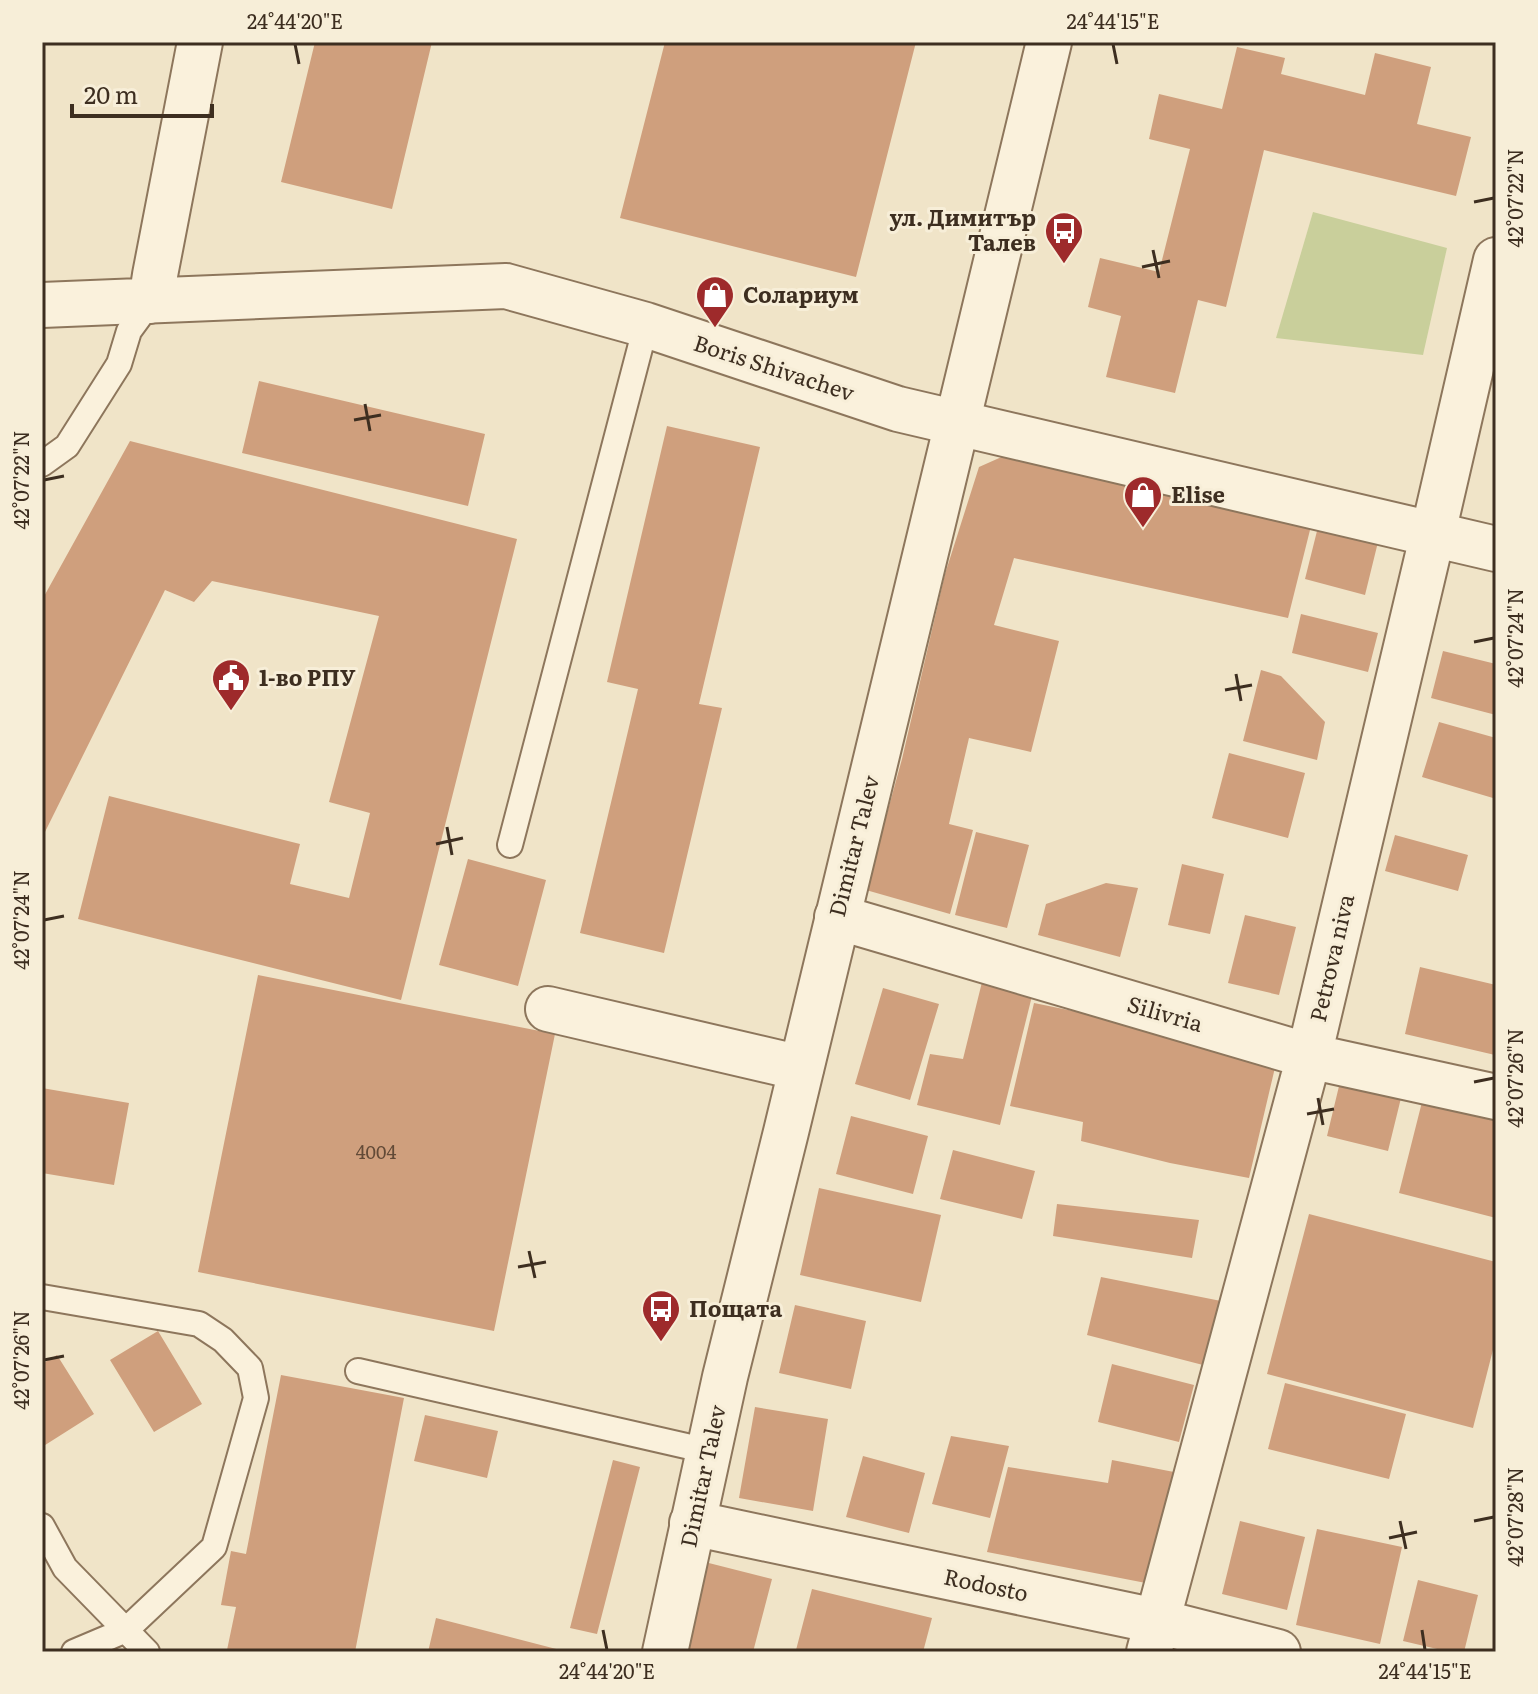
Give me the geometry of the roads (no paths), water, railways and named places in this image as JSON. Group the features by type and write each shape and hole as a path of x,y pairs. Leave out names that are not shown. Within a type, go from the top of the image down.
{"street":[{"path":"151,301 200,42"},
{"name":"Dimitar Talev","path":"665,1652 725,1377 1049,42"},
{"name":"Petrova niva","path":"1153,1637 1309,1056 1496,260"},
{"name":"Boris Shivachev","path":"42,305 506,286 646,325 898,409 1496,549"},
{"name":"Silivria","path":"837,917 1309,1056 1496,1097"},
{"path":"548,1009 801,1068"},
{"name":"Rodosto","path":"692,1523 1153,1637 1278,1652"}],"lane":[{"path":"42,464 67,446 119,364 129,331 151,301"},
{"path":"510,845 646,325"},
{"path":"42,1297 199,1324 223,1340 250,1368 256,1398 214,1547 126,1630 74,1652"},
{"path":"358,1371 708,1451"},
{"path":"42,1526 65,1568 147,1652"}],"place":[{"name":"ул. Димитър Талев","path":"1064,265"},
{"name":"Солариум","path":"715,329"},
{"name":"Elise","path":"1143,529"},
{"name":"1-во РПУ","path":"231,712"},
{"name":"Пощата","path":"661,1343"}]}
